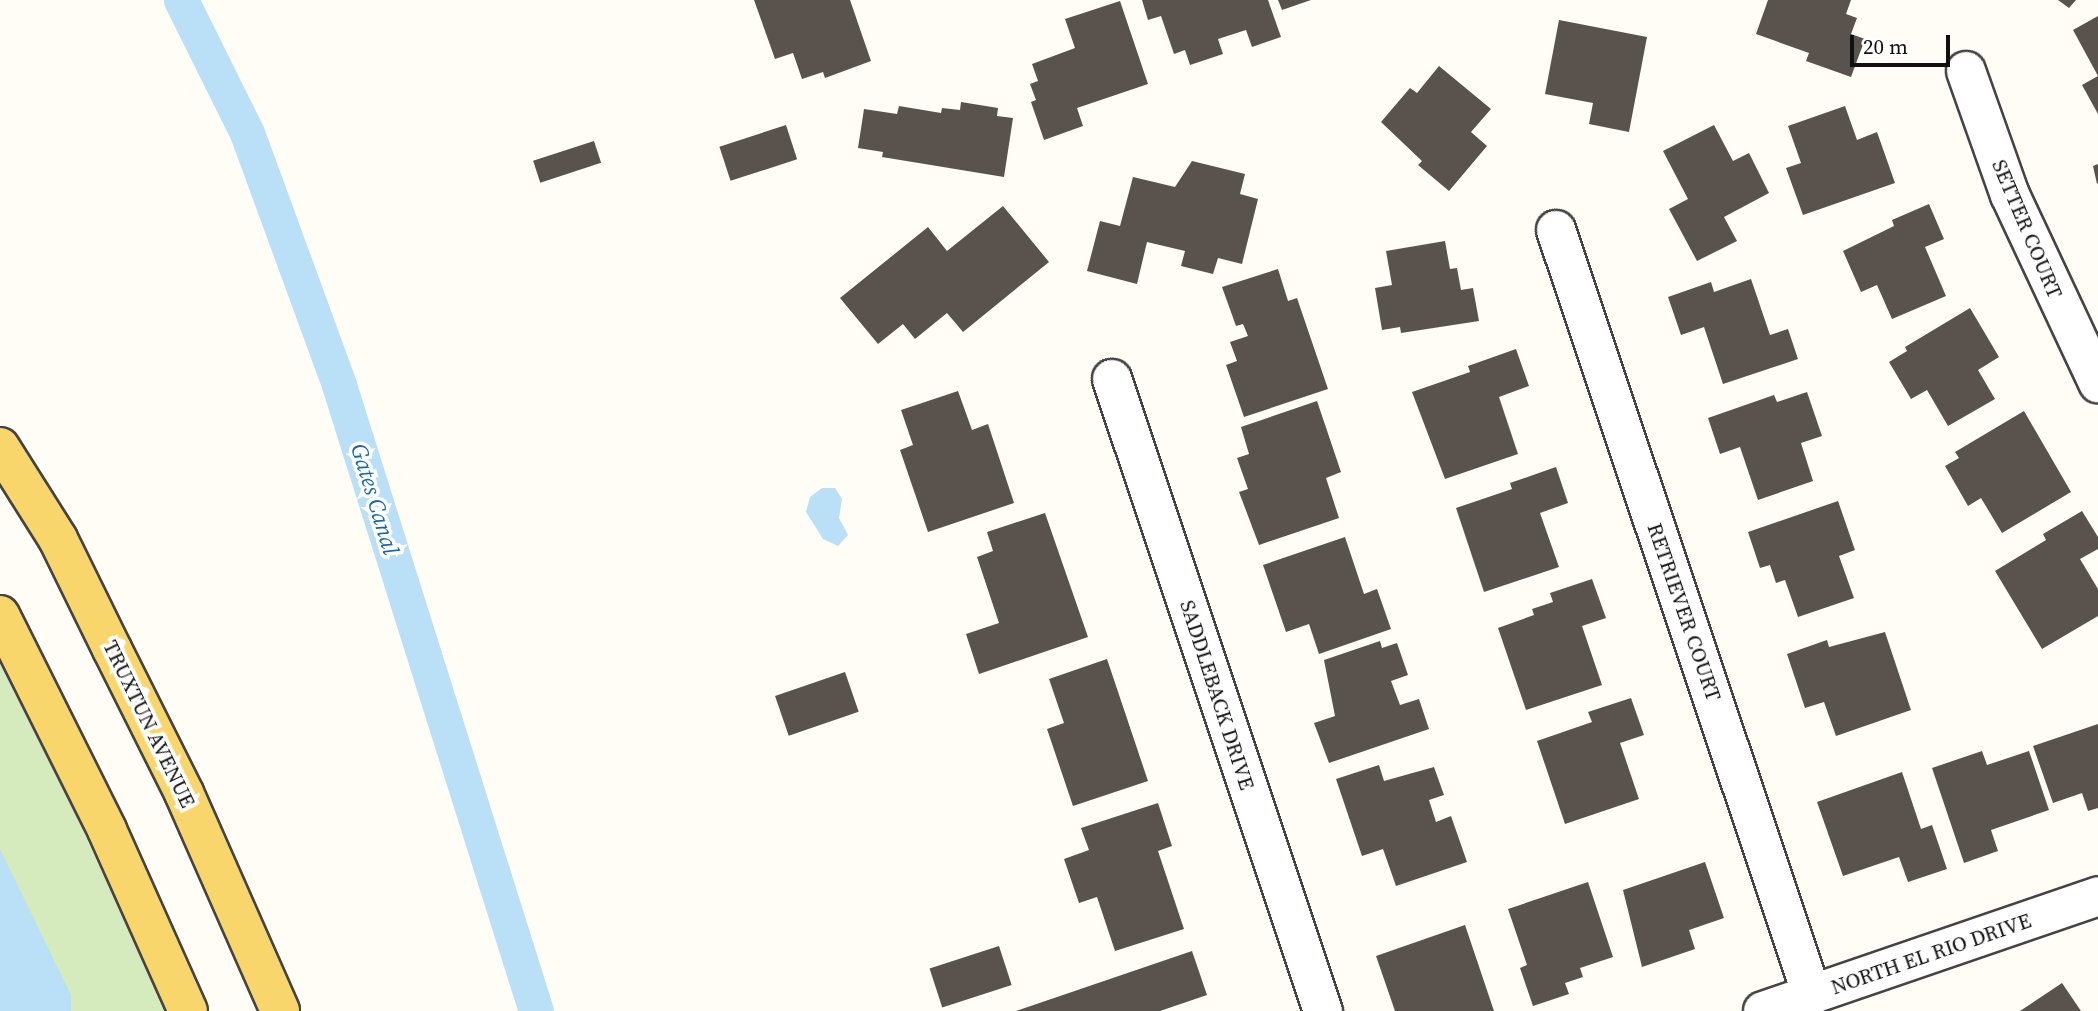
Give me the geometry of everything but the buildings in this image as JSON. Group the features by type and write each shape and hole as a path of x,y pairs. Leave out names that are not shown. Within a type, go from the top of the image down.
{"main road":[{"name":"TRUXTUN AVENUE","path":"0,447 58,539 189,805 280,1011"},
{"path":"0,615 107,830 188,1011"}],"street":[{"name":"SETTER COURT","path":"1966,71 2010,195 2098,383"},
{"name":"RETRIEVER COURT","path":"1556,230 1812,995"},
{"name":"SADDLEBACK DRIVE","path":"1112,379 1323,1011"},
{"name":"NORTH EL RIO DRIVE","path":"1763,1011 2098,896"}],"green space":[{"path":"0,664 58,776 166,1011 0,1011"}],"water":[{"path":"822,488 835,488 842,499 839,518 848,535 838,546 823,539 806,512 810,497"},
{"path":"0,849 71,995 71,1011 0,1011"}],"waterway":[{"name":"Gates Canal","path":"181,0 247,133 339,385 536,1011"}]}
